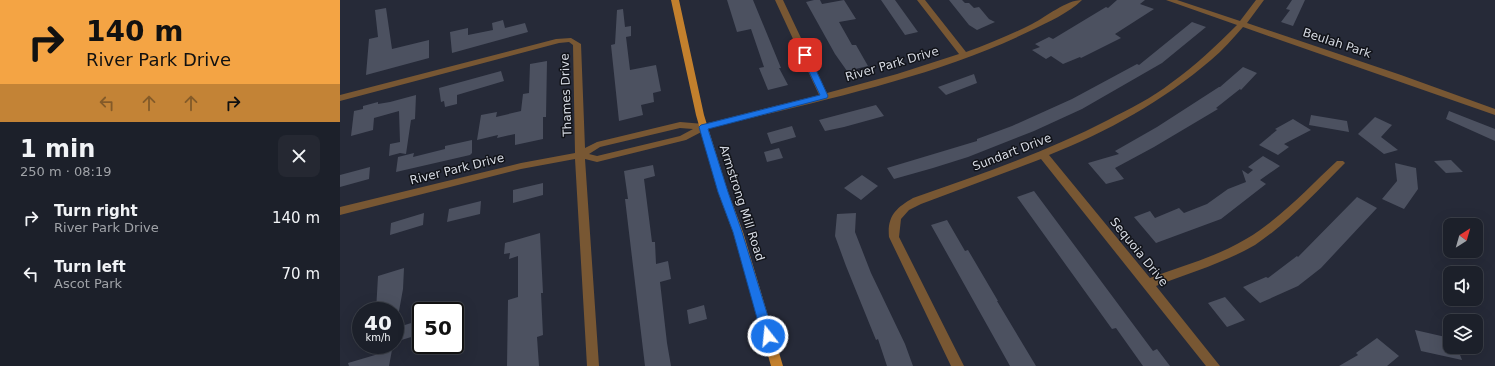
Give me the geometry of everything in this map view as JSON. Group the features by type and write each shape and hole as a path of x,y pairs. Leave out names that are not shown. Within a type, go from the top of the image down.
{"main road":[{"name":"Armstrong Mill Road","path":"675,0 704,127 723,192 738,232 777,366"}],"street":[{"path":"779,0 824,96"},
{"path":"921,0 964,55"},
{"name":"River Park Drive","path":"580,155 597,159 683,138 704,127 915,72 1013,36 1049,18 1078,0"},
{"name":"Beulah Park","path":"1170,0 1398,76 1495,112"},
{"name":"Sundart Drive","path":"958,366 894,237 892,226 894,219 900,212 917,201 1043,155 1124,116 1183,79 1214,52 1242,24 1260,0"},
{"name":"Thames Drive","path":"340,98 552,43 571,40 577,44 580,155 593,366"},
{"name":"River Park Drive","path":"340,211 521,166 580,155 597,145 680,125 704,127"},
{"name":"Sequoia Drive","path":"1043,155 1214,366"},
{"path":"1148,284 1232,252 1250,242 1281,219 1340,163"}],"building":[{"path":"727,0 753,0 781,68 779,68 788,85 768,90 759,68 764,67 751,29 737,32"},
{"path":"820,0 822,4 844,0 856,19 839,22 852,45 856,45 868,66 847,71 835,54 806,2"},
{"path":"881,0 895,0 918,32 905,35"},
{"path":"949,0 962,0 965,3 969,3 974,8 979,7 989,19 995,22 977,30 969,25"},
{"path":"1117,0 1145,0 1140,4 1154,9 1115,34 1121,38 1081,58 1080,57 1063,64 1051,56 1046,59 1032,50 1040,47 1035,44 1049,37 1053,39 1106,7 1108,8"},
{"path":"1292,0 1305,0 1293,26 1281,22 1290,10 1286,9"},
{"path":"386,8 392,49 429,40 429,58 366,75 369,39 378,37 375,10"},
{"path":"623,9 625,27 631,26 631,36 626,37 630,70 656,65 661,91 653,93 654,102 641,105 643,115 619,121 611,45 615,44 617,10"},
{"path":"503,20 505,28 525,23 528,32 452,53 450,32 468,28 468,35 493,30 492,23"},
{"path":"1192,22 1206,27 1162,63 1082,109 1034,131 968,157 933,168 894,179 887,168 977,141 977,139 1012,126 1072,99 1137,64 1139,65"},
{"path":"547,61 546,117 543,117 543,139 515,145 515,134 497,138 498,135 477,140 481,115 497,112 496,117 521,111 523,94 529,93 530,64"},
{"path":"1243,67 1257,73 1241,90 1240,89 1216,108 1218,109 1115,168 1124,179 1106,184 1088,163 1119,154 1115,151 1157,127 1220,87"},
{"path":"501,71 504,81 457,95 457,104 445,107 444,101 441,102 439,88"},
{"path":"974,74 977,83 946,95 938,87"},
{"path":"416,95 415,119 411,120 406,154 400,153 389,156 390,144 400,142 399,111 374,118 373,130 351,136 354,111 363,109 363,106 378,102 378,104 390,102"},
{"path":"876,105 884,116 825,131 819,120"},
{"path":"1449,111 1495,129 1495,141 1446,119"},
{"path":"1311,115 1347,121 1349,132 1309,125"},
{"path":"1375,117 1392,125 1381,137 1398,150 1384,154 1358,134"},
{"path":"1293,119 1311,130 1284,144 1289,147 1278,155 1259,145 1277,130 1275,129"},
{"path":"792,126 796,137 771,144 767,133"},
{"path":"472,140 472,153 470,155 396,172 398,157 414,153 413,157 445,149 445,146"},
{"path":"779,148 783,158 767,162 764,152"},
{"path":"1263,156 1280,166 1260,180 1266,184 1221,219 1156,243 1134,217 1150,211 1155,218 1179,208 1184,213 1207,204 1228,189 1246,182 1242,170 1248,174 1253,170 1248,167"},
{"path":"1451,160 1463,172 1446,173 1434,161"},
{"path":"1395,163 1416,168 1418,189 1404,209 1382,199 1397,181"},
{"path":"653,165 655,176 644,179 652,242 655,242 656,264 668,261 671,279 660,282 671,366 645,366 625,199 628,199 624,171"},
{"path":"370,167 369,179 340,187 340,175"},
{"path":"862,175 878,186 861,200 844,188"},
{"path":"543,183 543,195 513,203 513,190"},
{"path":"1034,191 1153,351 1157,349 1170,366 1143,366 1116,328 1112,329 1017,197"},
{"path":"1357,197 1377,208 1321,268 1298,286 1260,303 1243,287 1266,277 1268,278 1297,256 1298,257"},
{"path":"481,201 480,214 447,222 449,209"},
{"path":"424,213 423,225 390,235 391,223"},
{"path":"856,213 855,232 871,273 905,344 913,366 887,366 878,339 876,340 846,266 835,236 837,214"},
{"path":"947,220 965,251 968,250 1036,366 1010,366 931,225"},
{"path":"540,233 543,293 541,293 543,335 537,337 539,366 507,366 508,300 518,297 518,256 509,259 510,253 504,254 505,243"},
{"path":"404,268 401,302 377,302 378,276"},
{"path":"1225,297 1245,320 1227,327 1208,303"},
{"path":"704,305 707,319 689,324 687,310"},
{"path":"412,323 412,337 404,339 404,325"},
{"path":"1415,330 1443,336 1443,354 1460,354 1462,360 1421,351"},
{"path":"1377,338 1399,356 1387,366 1339,366 1358,355 1356,353"},
{"path":"378,354 391,354 389,366 349,366 348,363"}],"route":[{"path":"768,336 738,232 723,192 704,127 824,96 805,55"}]}
